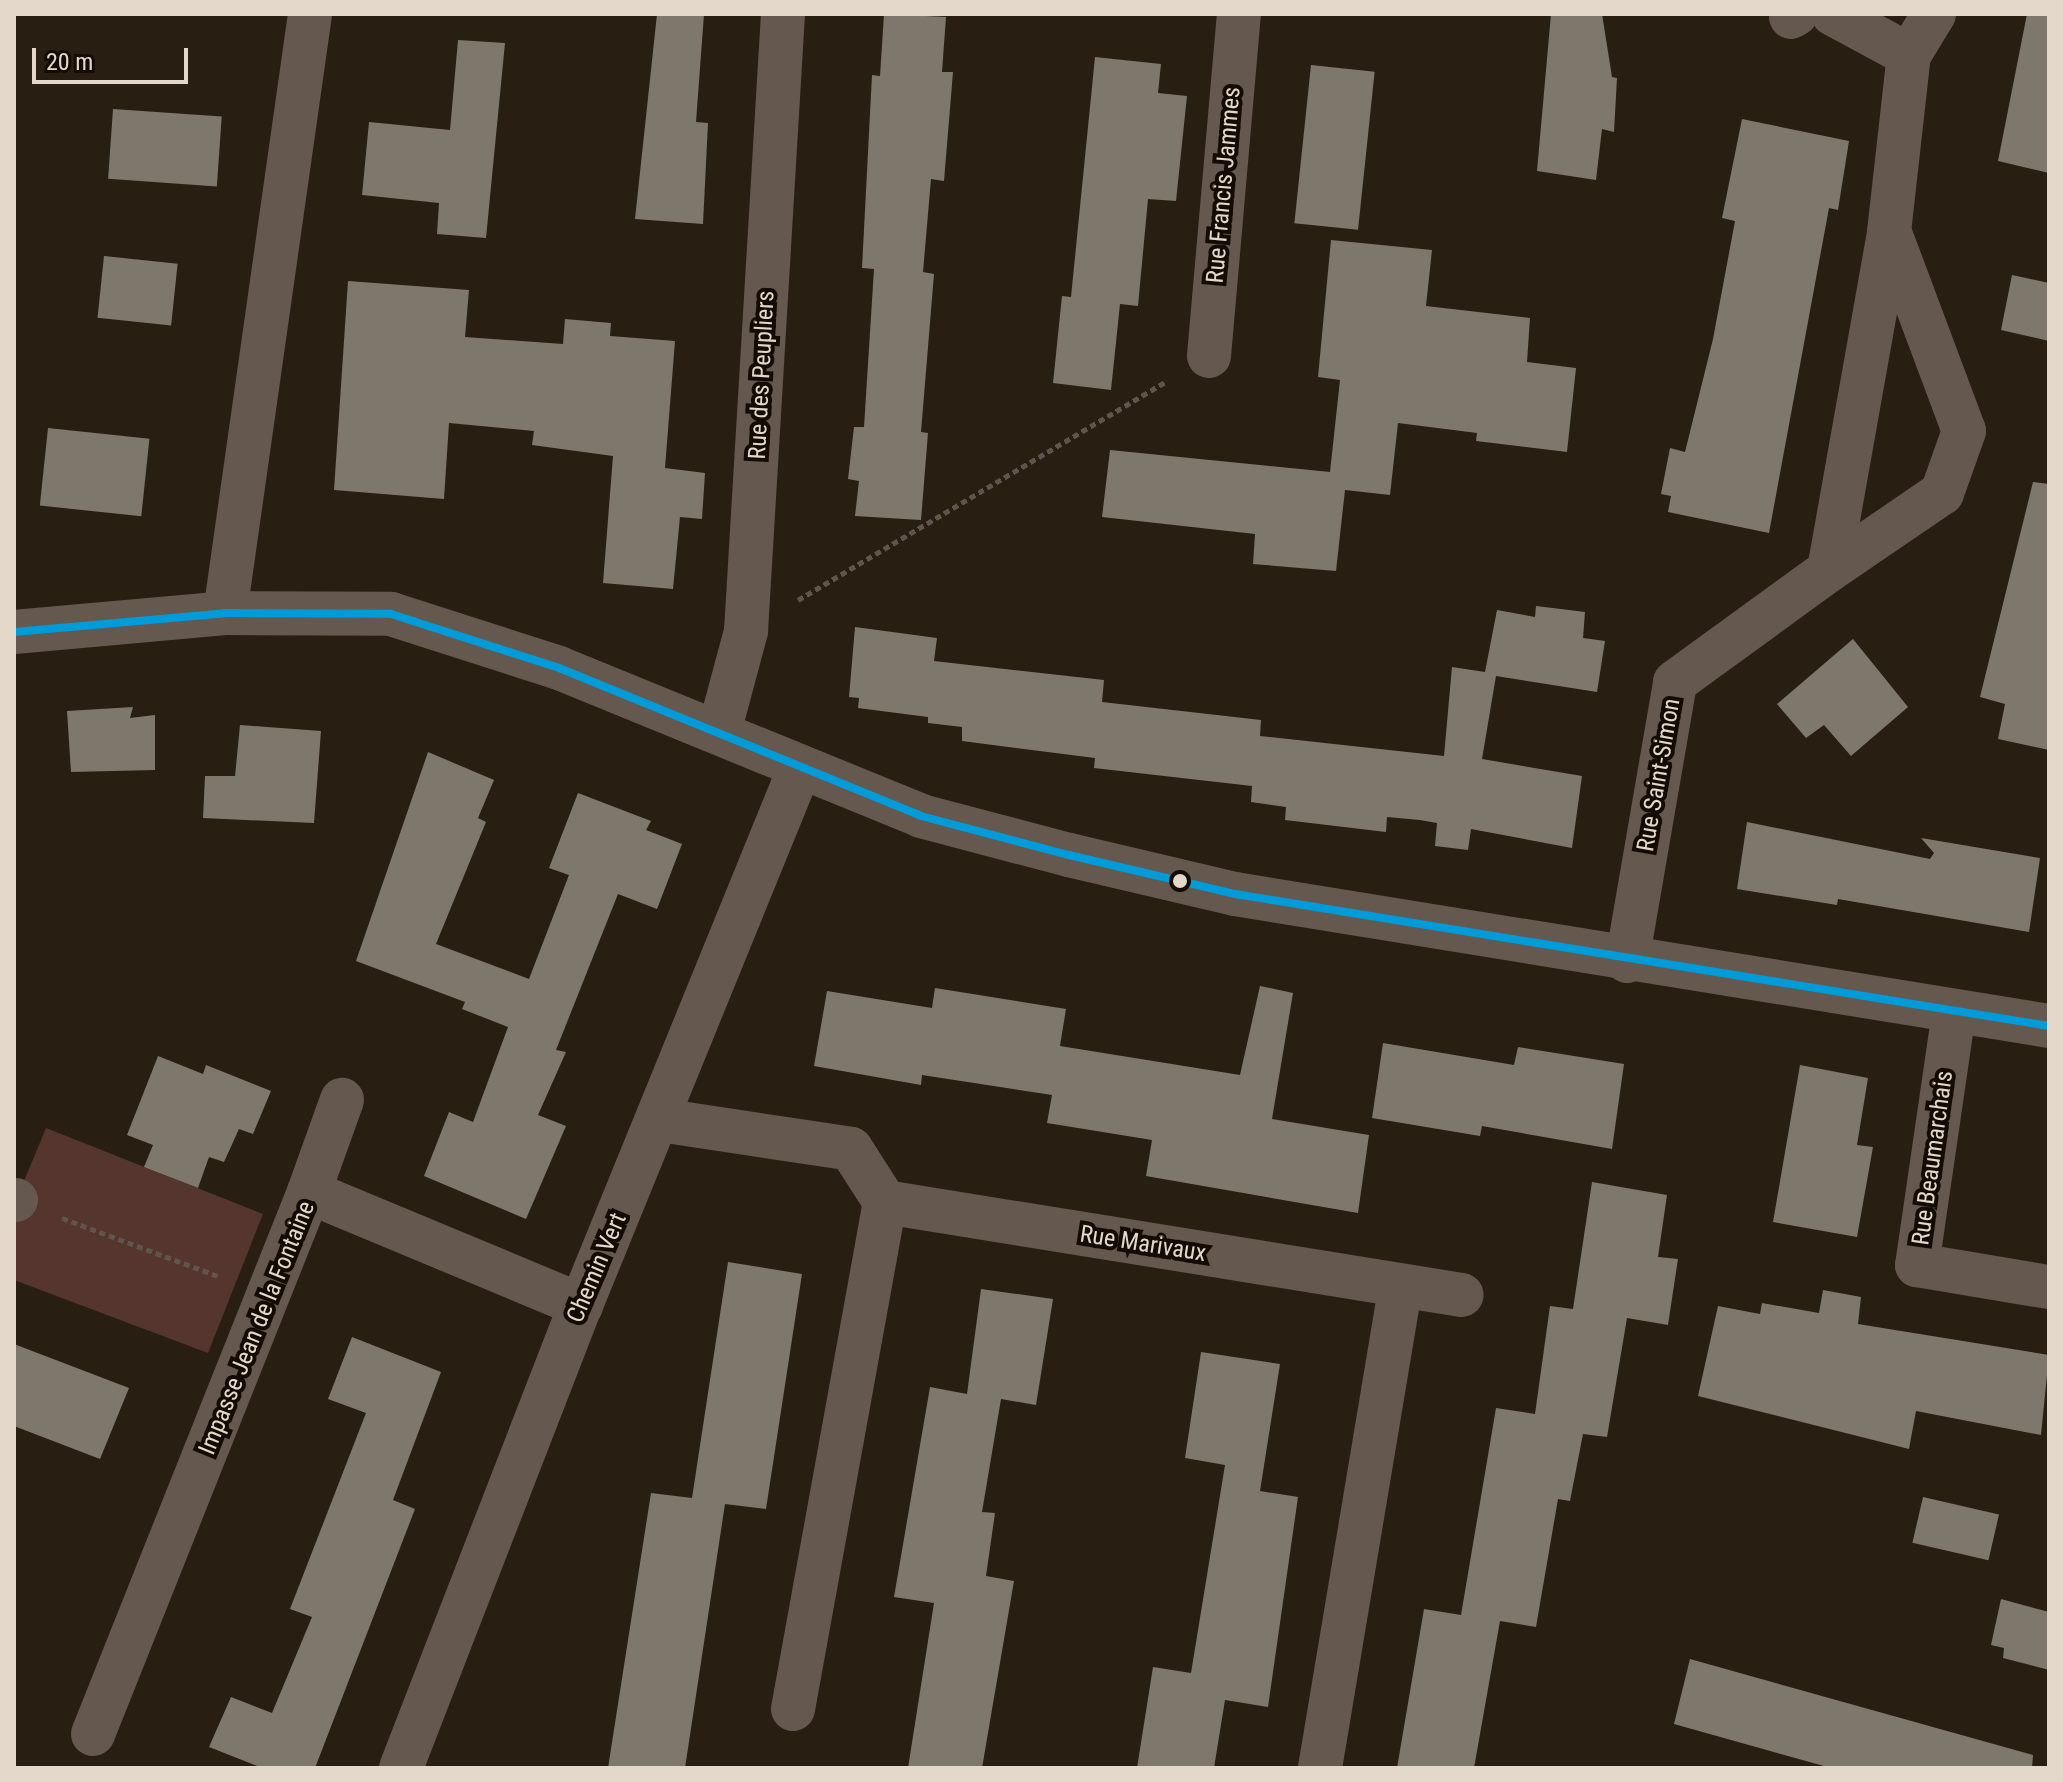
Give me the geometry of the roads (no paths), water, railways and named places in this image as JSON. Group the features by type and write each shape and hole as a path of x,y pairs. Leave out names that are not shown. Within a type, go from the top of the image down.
{"street":[{"path":"225,613 310,14"},
{"name":"Rue des Peupliers","path":"719,732 746,631 783,14"},
{"name":"Rue Francis Jammes","path":"1209,356 1239,14"},
{"name":"Rue Saint-Simon","path":"1829,570 1889,232 1909,55 1934,14"},
{"path":"1807,15 1909,55"},
{"name":"Rue Saint-Simon","path":"1627,961 1675,682 1829,570 1942,493 1964,431 1889,232"},
{"path":"14,632 225,613 391,614 559,668 719,732 799,770 921,816 1235,894 1627,961 2049,1026"},
{"name":"Chemin Vert","path":"401,1768 581,1305 660,1120 799,770"},
{"name":"Rue Beaumarchais","path":"1954,1012 1917,1265 2049,1287"},
{"path":"309,1192 342,1100"},
{"path":"660,1120 851,1149 885,1202 793,1709"},
{"name":"Impasse Jean de la Fontaine","path":"93,1734 309,1192 581,1305"},
{"name":"Rue Marivaux","path":"885,1202 1462,1295"},
{"path":"1320,1768 1401,1286"}]}
